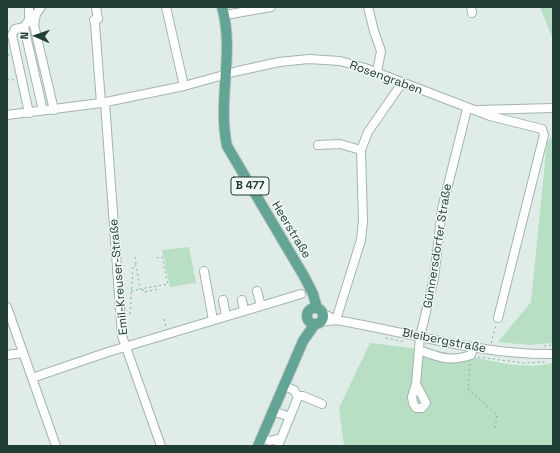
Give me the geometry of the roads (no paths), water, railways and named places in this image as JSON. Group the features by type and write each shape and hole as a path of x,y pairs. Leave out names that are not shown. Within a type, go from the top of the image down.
{"main road":[{"name":"B 477","path":"223,11 228,39 225,75"},
{"name":"Heerstraße","path":"225,75 223,118 227,146 309,286 313,294 315,316"},
{"path":"260,443 315,316"}],"street":[{"path":"29,7 29,20 24,27 15,29 12,35 29,113"},
{"path":"41,7 36,14 34,25 54,110"},
{"name":"Emil-Kreuser-Straße","path":"96,7 98,19 94,22 103,103 122,336 161,446"},
{"path":"166,7 184,86"},
{"path":"223,11 270,7"},
{"path":"368,7 381,51 377,72"},
{"path":"24,27 41,102 42,108 40,111"},
{"name":"Rosengraben","path":"7,114 29,113 103,103 184,86 238,70 279,62 309,59 340,61 377,72 490,116 542,129 544,135 498,318"},
{"path":"336,320 361,240 363,221 362,150 368,132 402,83"},
{"name":"Rosengraben","path":"470,109 553,108"},
{"name":"Günnersdorfer Straße","path":"416,384 420,337 434,278 442,209 470,109"},
{"path":"318,145 340,144 362,150"},
{"path":"204,271 213,320"},
{"path":"257,291 261,306"},
{"path":"32,378 126,347 301,294"},
{"path":"224,300 226,316"},
{"path":"242,300 244,311"},
{"path":"7,307 56,446"},
{"name":"Bleibergstraße","path":"315,316 420,337 472,351 488,350 524,354 553,354"},
{"path":"420,350 438,357 455,360 472,351"},
{"path":"7,355 23,353"},
{"path":"284,386 294,390 298,396"},
{"path":"298,396 305,396 322,404"},
{"path":"278,446 298,396"},
{"path":"273,411 290,417"},
{"path":"260,443 281,438"}]}
